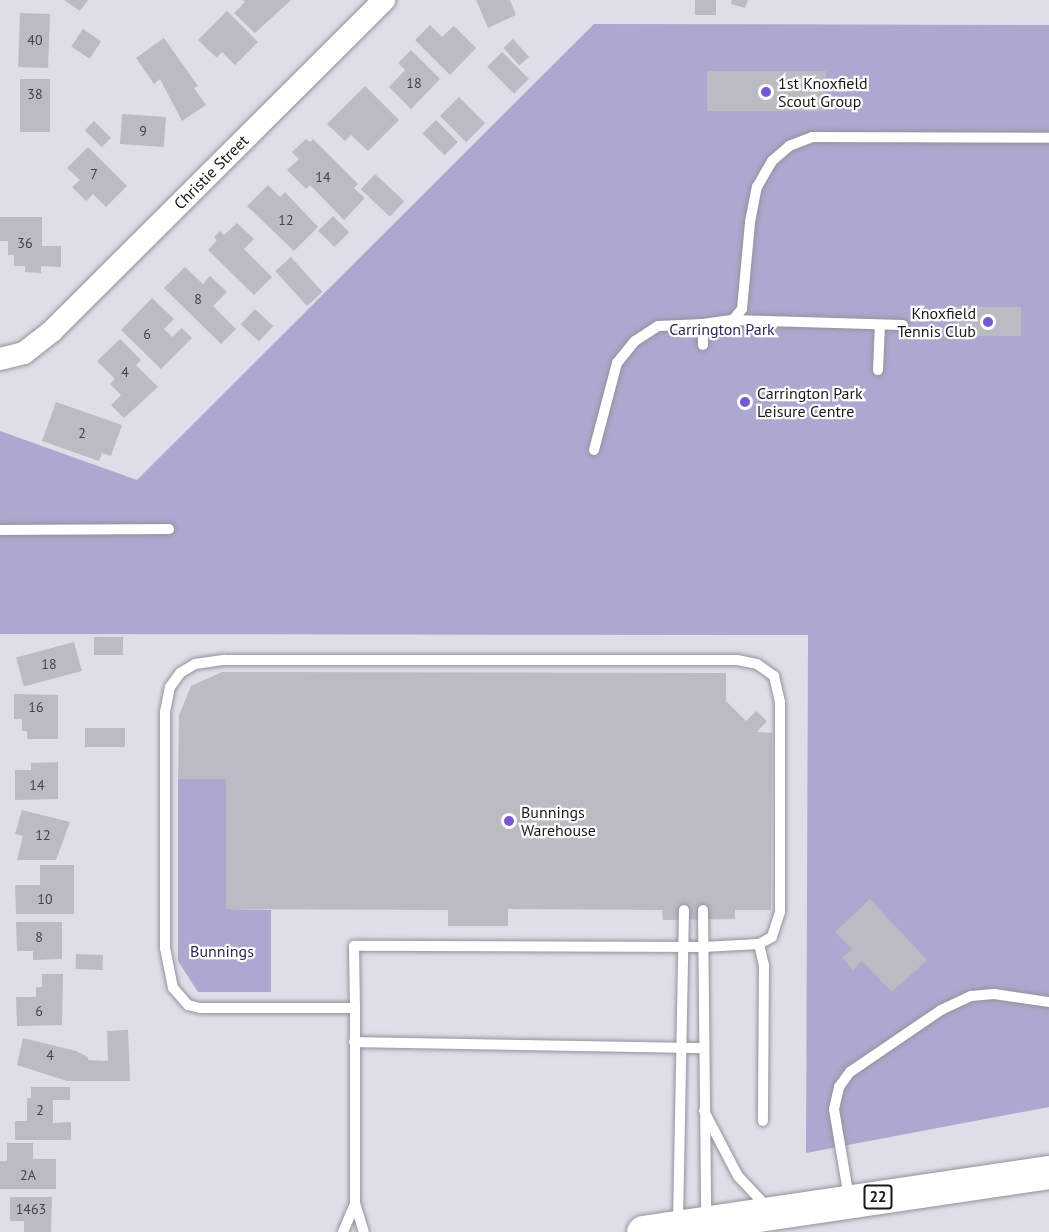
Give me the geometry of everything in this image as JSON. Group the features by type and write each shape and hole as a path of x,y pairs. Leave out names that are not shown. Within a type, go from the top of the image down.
{"main road":[{"name":"22","path":"643,1232 692,1228 771,1212 1049,1172"}],"street":[{"name":"Christie Street","path":"0,359 24,353 37,343 384,0"},
{"path":"0,345 37,343"}],"lane":[{"path":"733,320 742,309 750,222 757,187 772,161 799,140 1049,138"},
{"path":"594,450 617,363 635,341 658,326 733,320 903,325"},
{"path":"703,324 703,345"},
{"path":"878,370 880,325"},
{"path":"0,530 169,529"},
{"path":"355,1008 247,1008 188,1005 173,988 166,964 166,703 170,687 180,673 195,664 215,661 737,660 757,664 774,676 780,702 779,925 772,937 759,944 703,947 354,946 355,1008 355,1203 364,1232"},
{"path":"684,910 684,1048 692,1228"},
{"path":"692,1228 703,1108 703,910"},
{"path":"759,944 764,965 763,1121"},
{"path":"849,1202 834,1110 839,1087 849,1072 942,1010 970,996 994,994 1049,1002"},
{"path":"354,1042 703,1048"},
{"path":"703,1108 738,1176 771,1212"},
{"path":"343,1232 355,1203"}],"green space":[{"name":"Carrington Park","path":"594,24 1049,25 1049,1107 806,1153 808,635 0,634 0,431 137,480"},
{"name":"Bunnings","path":"178,779 226,779 226,909 271,910 271,992 198,992 178,961"}],"building":[{"path":"64,0 88,0 80,11"},
{"path":"242,0 291,0 255,33 234,13 245,2"},
{"path":"476,0 510,0 516,15 488,28"},
{"path":"695,0 716,0 716,15 695,15"},
{"path":"732,0 748,0 745,8 731,4"},
{"path":"227,11 258,42 235,65 222,52 217,58 198,40"},
{"path":"20,13 50,14 48,68 18,67"},
{"path":"430,25 442,37 454,26 476,48 450,75 415,40"},
{"path":"83,29 101,41 89,59 71,46"},
{"path":"164,38 198,86 194,88 206,105 182,121 160,79 154,84 136,58"},
{"path":"513,39 529,57 519,66 503,48"},
{"path":"411,50 440,79 411,109 389,87 405,70 398,63"},
{"path":"502,52 529,79 514,94 487,67"},
{"name":"1st Knoxfield Scout Group","path":"707,71 826,71 826,111 707,111"},
{"path":"20,79 50,79 50,132 20,132"},
{"path":"365,86 399,120 368,151 351,135 345,141 327,124"},
{"path":"459,97 485,123 466,142 440,116"},
{"path":"122,114 166,117 164,147 120,144"},
{"path":"436,120 458,142 444,155 423,133"},
{"path":"94,121 111,138 102,147 85,130"},
{"path":"306,139 310,142 313,139 358,184 354,188 365,198 344,220 310,185 306,189 287,170 299,159 292,152"},
{"path":"88,147 127,186 106,207 93,194 86,201 72,187 80,180 67,168"},
{"path":"375,174 404,201 390,217 361,189"},
{"path":"268,185 280,197 285,192 318,227 294,251 247,206"},
{"path":"333,216 349,232 334,247 318,231"},
{"path":"0,217 42,217 42,246 61,246 61,267 41,266 41,273 25,272 25,266 14,266 14,255 8,255 8,241 0,241"},
{"path":"237,223 254,239 244,249 272,277 254,295 208,250 217,240 214,237 220,231 224,235"},
{"path":"291,257 322,292 307,306 275,271"},
{"path":"185,267 203,284 210,276 227,292 213,306 236,329 221,344 164,288"},
{"path":"152,298 174,319 164,329 172,337 182,328 192,338 161,369 121,330"},
{"name":"Knoxfield Tennis Club","path":"956,307 1021,307 1021,336 956,336"},
{"path":"255,309 273,326 259,341 241,324"},
{"path":"120,339 141,360 136,365 158,387 124,418 111,405 121,395 110,384 115,379 97,361"},
{"path":"56,402 122,425 111,456 102,453 99,461 42,441"},
{"path":"94,637 123,637 123,655 94,655"},
{"path":"74,642 82,671 24,687 16,658"},
{"name":"Bunnings Warehouse","path":"222,672 726,673 726,701 746,721 756,711 767,721 757,732 772,733 771,910 735,910 735,919 663,920 662,910 508,909 508,926 448,926 448,910 226,909 226,779 178,779 179,715 191,686"},
{"path":"14,694 58,695 58,739 27,739 27,731 22,731 22,719 14,719"},
{"path":"85,728 125,728 125,747 85,747"},
{"path":"58,762 58,799 15,800 15,770 31,770 31,763"},
{"path":"22,810 70,822 56,860 17,860 23,836 15,834"},
{"path":"40,865 74,865 74,914 16,914 15,885 40,885"},
{"path":"870,899 927,960 892,992 862,961 853,970 842,958 852,949 835,932"},
{"path":"16,922 62,922 62,959 33,960 33,951 17,951"},
{"path":"76,954 103,955 102,970 75,969"},
{"path":"42,974 63,974 62,1025 17,1026 16,997 36,997 36,987 42,987"},
{"path":"128,1030 130,1081 67,1081 17,1065 23,1038 76,1051 88,1057 88,1060 108,1061 107,1031"},
{"path":"31,1087 70,1087 70,1100 53,1100 53,1123 71,1122 71,1140 15,1140 15,1121 27,1121 27,1098 31,1098"},
{"path":"7,1143 33,1143 33,1159 56,1159 56,1189 0,1189 0,1161 7,1161"},
{"path":"10,1197 52,1197 51,1232 24,1232 24,1221 10,1221"}],"place":[{"name":"1st Knoxfield Scout Group","path":"766,92"},
{"name":"Knoxfield Tennis Club","path":"988,322"},
{"name":"Carrington Park Leisure Centre","path":"745,402"},
{"name":"Bunnings Warehouse","path":"509,821"}]}
